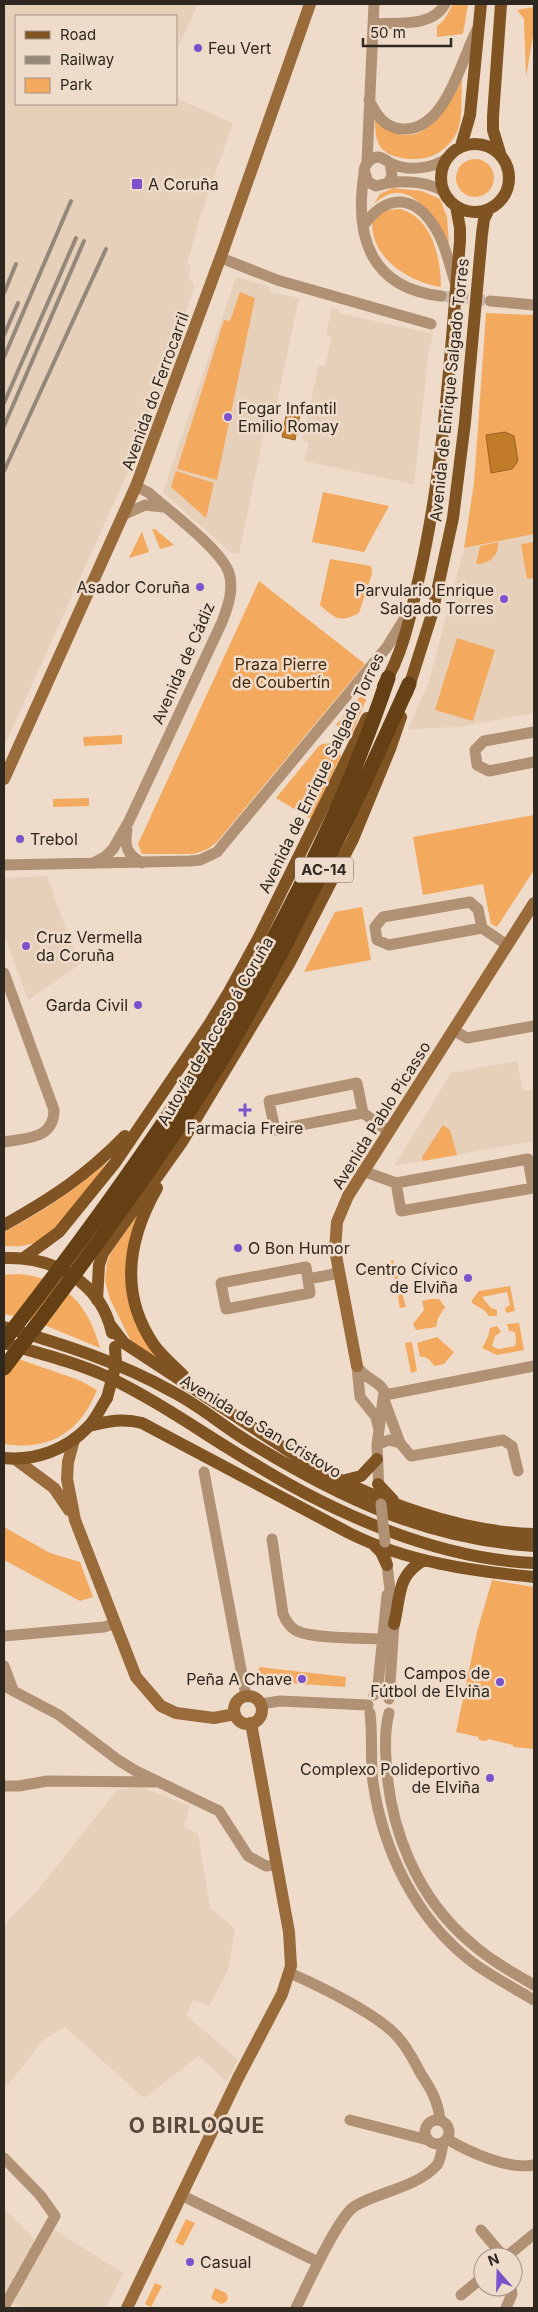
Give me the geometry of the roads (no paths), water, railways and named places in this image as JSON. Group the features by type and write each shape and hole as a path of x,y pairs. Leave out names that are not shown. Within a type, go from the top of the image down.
{"highway":[{"name":"Autovía de Acceso á Coruña","path":"4,1368 142,1181 185,1119 254,975 328,829 369,733 388,678"},
{"name":"Autovía de Acceso á Coruña","path":"4,1342 118,1190 264,987 322,876 409,684"}],"main road":[{"path":"461,146 470,115 481,4"},
{"path":"500,154 493,130 493,116 501,4"},
{"path":"471,144 482,144 500,154 506,161 510,180 504,197 489,209 478,212 466,211 456,206 444,192 441,181 446,159 461,146 471,144"},
{"name":"Avenida de Enrique Salgado Torres","path":"25,1257 59,1232 115,1163 182,1065 230,990 336,785 378,694 388,678 413,605 434,505 444,422 456,285 460,228 456,206"},
{"name":"Avenida de Enrique Salgado Torres","path":"97,1300 103,1253 182,1142 289,964 353,839 387,757 432,614 453,518 465,422 482,234 484,219 489,209"},
{"name":"Avenida de Enrique Salgado Torres","path":"4,1225 46,1202 80,1178 106,1156 146,1115"},
{"path":"182,1142 145,1210 136,1233 131,1257 130,1283 137,1313 155,1347 205,1397"},
{"path":"4,1258 25,1257 53,1264 78,1279 97,1300 111,1326 124,1343 310,1465 380,1501 463,1525 534,1534"},
{"path":"10,1459 36,1457 52,1452 74,1440 89,1426 107,1398 114,1373 115,1347 111,1326"},
{"name":"Avenida de San Cristovo","path":"4,1327 55,1342 126,1367 175,1392 286,1464 338,1492 390,1516 464,1537 502,1544 534,1546"},
{"name":"Avenida de San Cristovo","path":"4,1342 107,1377 185,1420 292,1485 326,1504 362,1520 450,1549 534,1562"},
{"path":"89,1426 113,1420 128,1419 142,1423 381,1545 424,1560 456,1568 534,1577"},
{"path":"342,1481 362,1476 377,1459"},
{"path":"378,1484 387,1495 402,1506"},
{"path":"381,1545 381,1552 388,1570"},
{"path":"394,1624 404,1578 414,1566 424,1560"}],"street":[{"name":"Avenida do Ferrocarril","path":"4,779 125,514 221,258 310,4"},
{"path":"374,4 363,220 369,250 384,273 403,288 414,292 441,296"},
{"path":"373,24 426,20 440,12 445,4"},
{"path":"369,100 377,115 390,126 410,129 423,124 444,102 458,78 479,26"},
{"path":"363,220 366,204 392,176 386,160 371,145 367,129"},
{"path":"367,162 374,158 422,168 440,164 446,159"},
{"path":"364,174 368,182 384,185 401,182 433,186 444,192"},
{"path":"363,220 391,202 401,201 410,204 420,211 438,234 456,285"},
{"path":"221,258 277,280 431,324"},
{"path":"490,301 532,303"},
{"name":"Avenida de Cádiz","path":"92,863 105,857 113,849 129,820 222,622 229,600 230,584 226,566 205,543 164,507 136,486"},
{"path":"125,514 145,504 164,507"},
{"path":"4,865 190,861 200,860 217,852 388,648 413,605"},
{"path":"534,732 484,741 475,750 478,765 489,771 534,762"},
{"name":"Avenida de Cádiz","path":"129,820 125,843 126,850 142,863"},
{"path":"482,928 389,945 377,940 375,927 383,917 470,902 478,909 482,928 507,945"},
{"name":"Avenida Pablo Picasso","path":"360,1393 334,1236 341,1210 388,1131 534,903"},
{"path":"4,973 54,1110 52,1124 46,1131 36,1136 4,1142"},
{"path":"453,1030 467,1038 534,1026"},
{"path":"363,1113 275,1130 270,1101 357,1083 363,1113 388,1131"},
{"path":"364,1171 396,1183 528,1159 533,1188 401,1211 396,1183"},
{"path":"306,1267 308,1279 310,1293 226,1309 221,1283 306,1267"},
{"path":"308,1279 339,1273"},
{"path":"357,1366 361,1374 383,1388 384,1399 400,1443 408,1453 416,1457 503,1440 512,1446 518,1471"},
{"path":"368,1406 376,1407 384,1399 534,1366"},
{"path":"374,1382 366,1384 360,1393 361,1401 368,1406 376,1417 378,1426"},
{"path":"381,1545 377,1445 378,1426 384,1399"},
{"path":"74,1440 68,1462 67,1479 75,1520 136,1677 161,1706 176,1713 192,1717 214,1718 234,1714"},
{"path":"377,1445 389,1440 400,1443"},
{"path":"10,1459 54,1488 75,1520"},
{"path":"204,1472 246,1696"},
{"path":"272,1539 283,1614 287,1623 293,1629 299,1632 321,1635 382,1639"},
{"path":"388,1570 378,1685 371,1704 371,1766 377,1802 392,1850 411,1892 436,1928 473,1962 534,2000"},
{"path":"388,1570 394,1624 389,1699 391,1706 385,1744 387,1780 397,1827 412,1867 436,1905 464,1936 491,1959 534,1985"},
{"path":"4,1636 104,1627 114,1624"},
{"path":"4,1666 8,1688 59,1714 118,1760 158,1782 219,1811 248,1856 266,1866 277,1865"},
{"path":"260,1704 280,1701 371,1704 381,1694 389,1699"},
{"path":"246,1696 254,1698 260,1704 260,1716 251,1723 243,1723 234,1714 236,1702 246,1696"},
{"path":"371,1704 379,1718 389,1713"},
{"path":"127,2308 183,2196 238,2078 274,2014 290,1973 291,1950 251,1723"},
{"path":"4,1786 65,1781 158,1782"},
{"path":"290,1973 334,1995 394,2032 406,2048 436,2100 440,2120 448,2126 450,2132 437,2165 428,2172 394,2190 353,2206 345,2215 318,2262 296,2308"},
{"path":"350,2120 428,2140 435,2144 445,2141 517,2166 534,2165"},
{"path":"428,2140 425,2132 426,2126 431,2121 440,2120"},
{"path":"4,2158 40,2195 55,2216 4,2307"},
{"path":"183,2196 318,2262"},
{"path":"481,2230 496,2247"},
{"path":"518,2247 534,2234"},
{"path":"461,2295 473,2285"}],"tunnel":[{"path":"441,296 490,301"}],"railway":[{"path":"4,357 71,201"},
{"path":"4,403 76,238"},
{"path":"4,426 84,241"},
{"path":"4,471 106,249"},
{"path":"4,293 16,264"},
{"path":"4,335 18,303"}],"place":[{"name":"Feu Vert","path":"198,48"},
{"name":"A Coruña","path":"137,184"},
{"name":"Fogar Infantil Emilio Romay","path":"228,417"},
{"name":"Asador Coruña","path":"200,587"},
{"name":"Parvulario Enrique Salgado Torres","path":"504,599"},
{"name":"Trebol","path":"20,839"},
{"name":"Cruz Vermella da Coruña","path":"26,946"},
{"name":"Garda Civil","path":"138,1005"},
{"name":"Farmacia Freire","path":"245,1110"},
{"name":"O Bon Humor","path":"238,1248"},
{"name":"Centro Cívico de Elviña","path":"468,1278"},
{"name":"Peña A Chave","path":"302,1679"},
{"name":"Campos de Fútbol de Elviña","path":"500,1682"},
{"name":"Complexo Polideportivo de Elviña","path":"490,1778"},
{"name":"Casual","path":"190,2262"}],"district":[{"name":"O BIRLOQUE","path":"197,2126"}],"park label":[{"name":"Praza Pierre de Coubertín","path":"281,673"}]}
